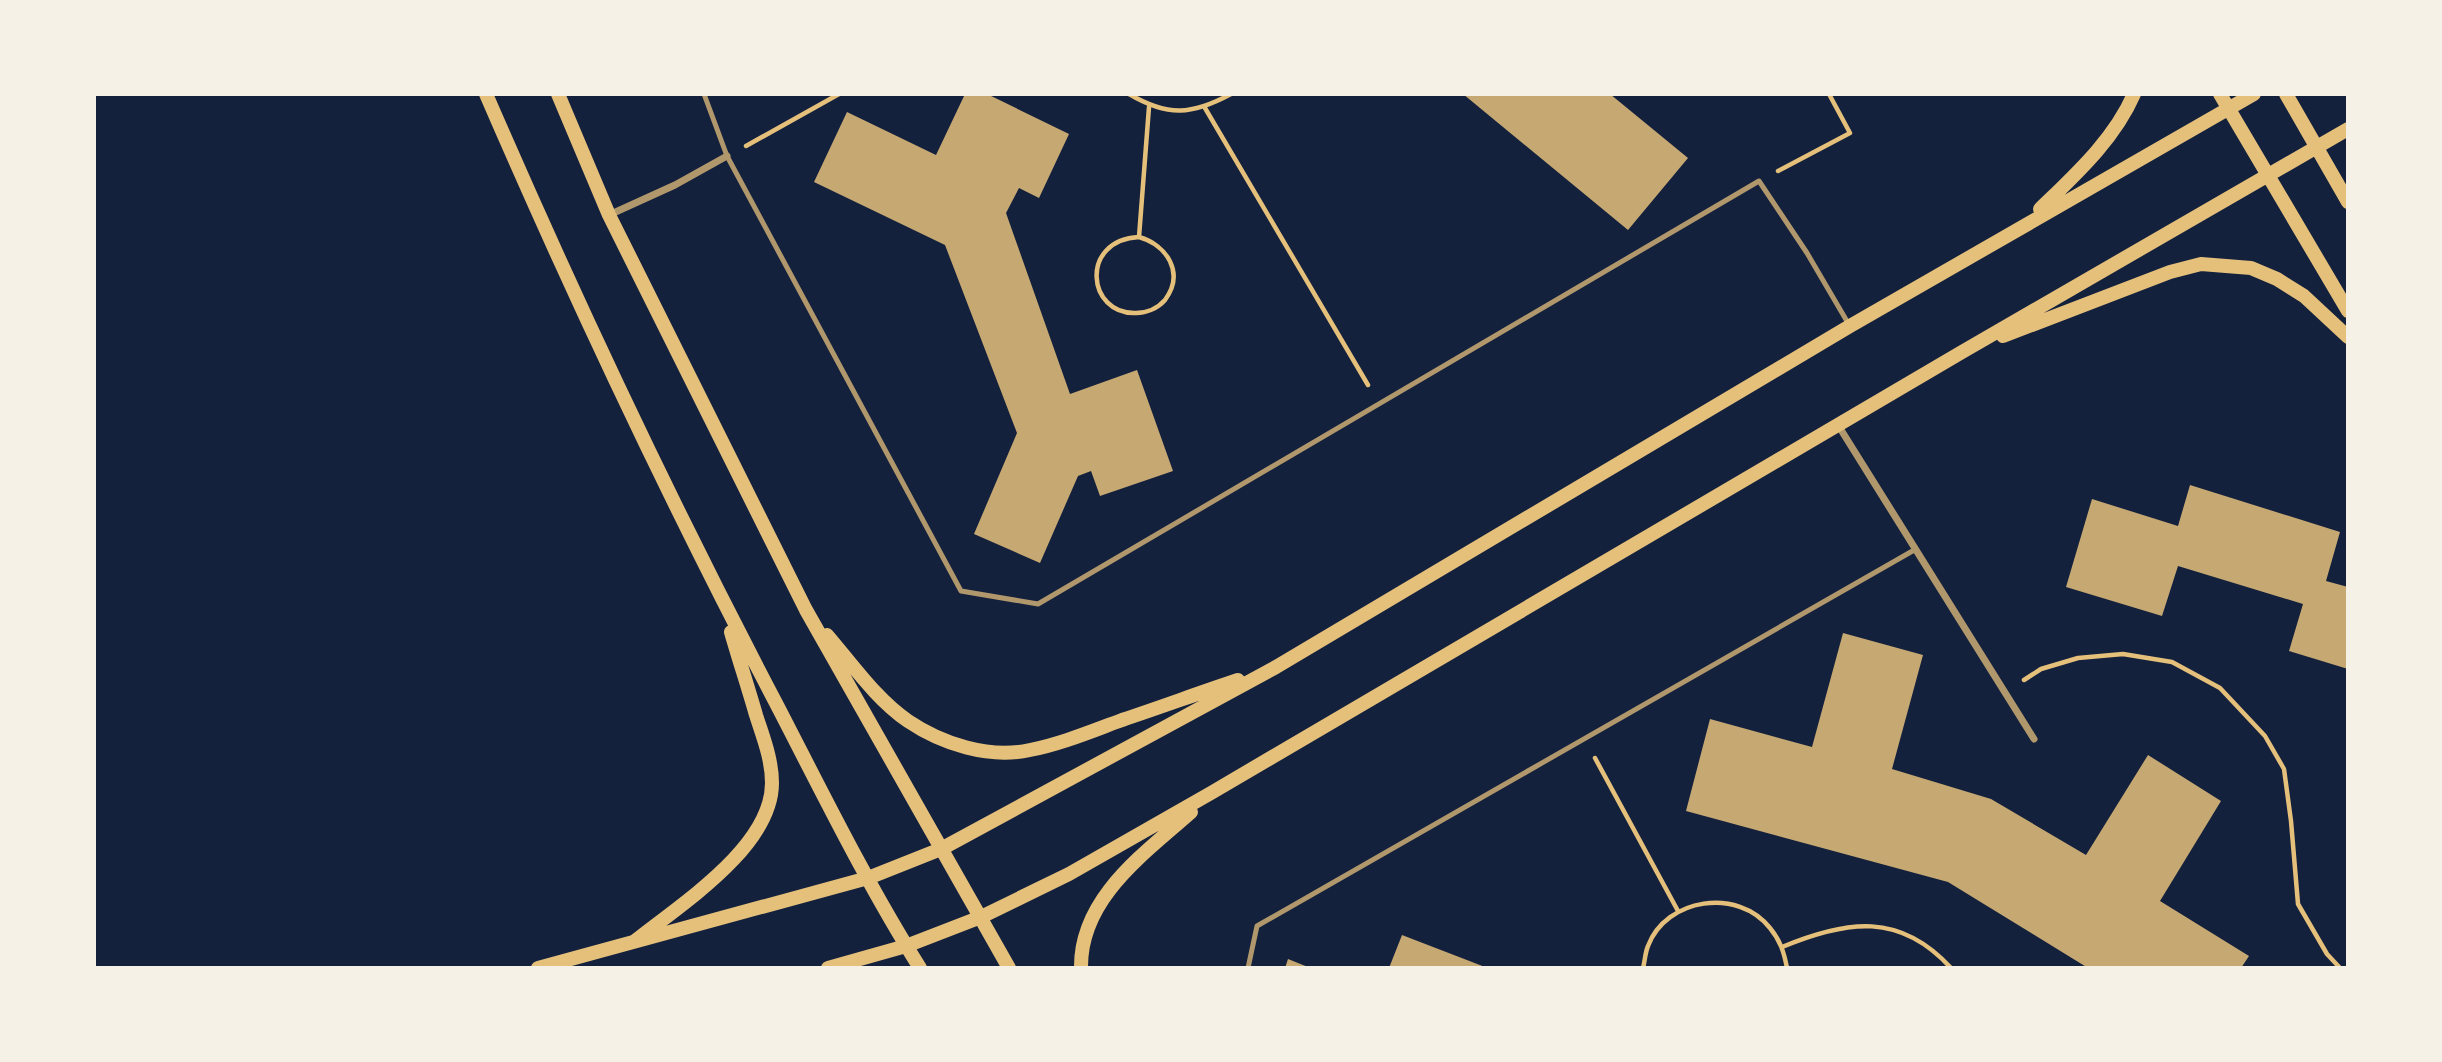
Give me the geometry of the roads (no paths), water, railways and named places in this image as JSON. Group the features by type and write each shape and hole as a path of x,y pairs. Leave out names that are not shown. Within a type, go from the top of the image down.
{"main road":[{"path":"486,94 550,242 720,598 868,878 920,968"},
{"path":"558,94 609,215 806,610 1009,968"},
{"path":"2025,224 2099,149 2134,94"},
{"path":"2220,94 2347,311"},
{"path":"538,968 868,878 941,849 1276,667 1850,326 2254,94"},
{"path":"2286,94 2347,201"},
{"path":"828,968 906,946 981,917 1069,873 1211,793 2347,129"},
{"path":"1962,352 2170,272 2201,264 2252,268 2277,279 2304,296 2347,337"},
{"path":"631,944 726,868 763,822 768,803 772,785 769,756 720,598"},
{"path":"806,610 878,695 907,720 937,737 966,748 996,752 1028,751 1064,741 1276,667"},
{"path":"1081,968 1084,939 1092,916 1106,893 1132,865 1211,793"}],"street":[{"path":"609,215 675,185 727,156"},
{"path":"1838,425 2034,738"}],"lane":[{"path":"704,94 727,156 961,591 1038,604 1759,181 1807,253 1850,326"},
{"path":"1248,968 1257,926 1916,549"}]}
